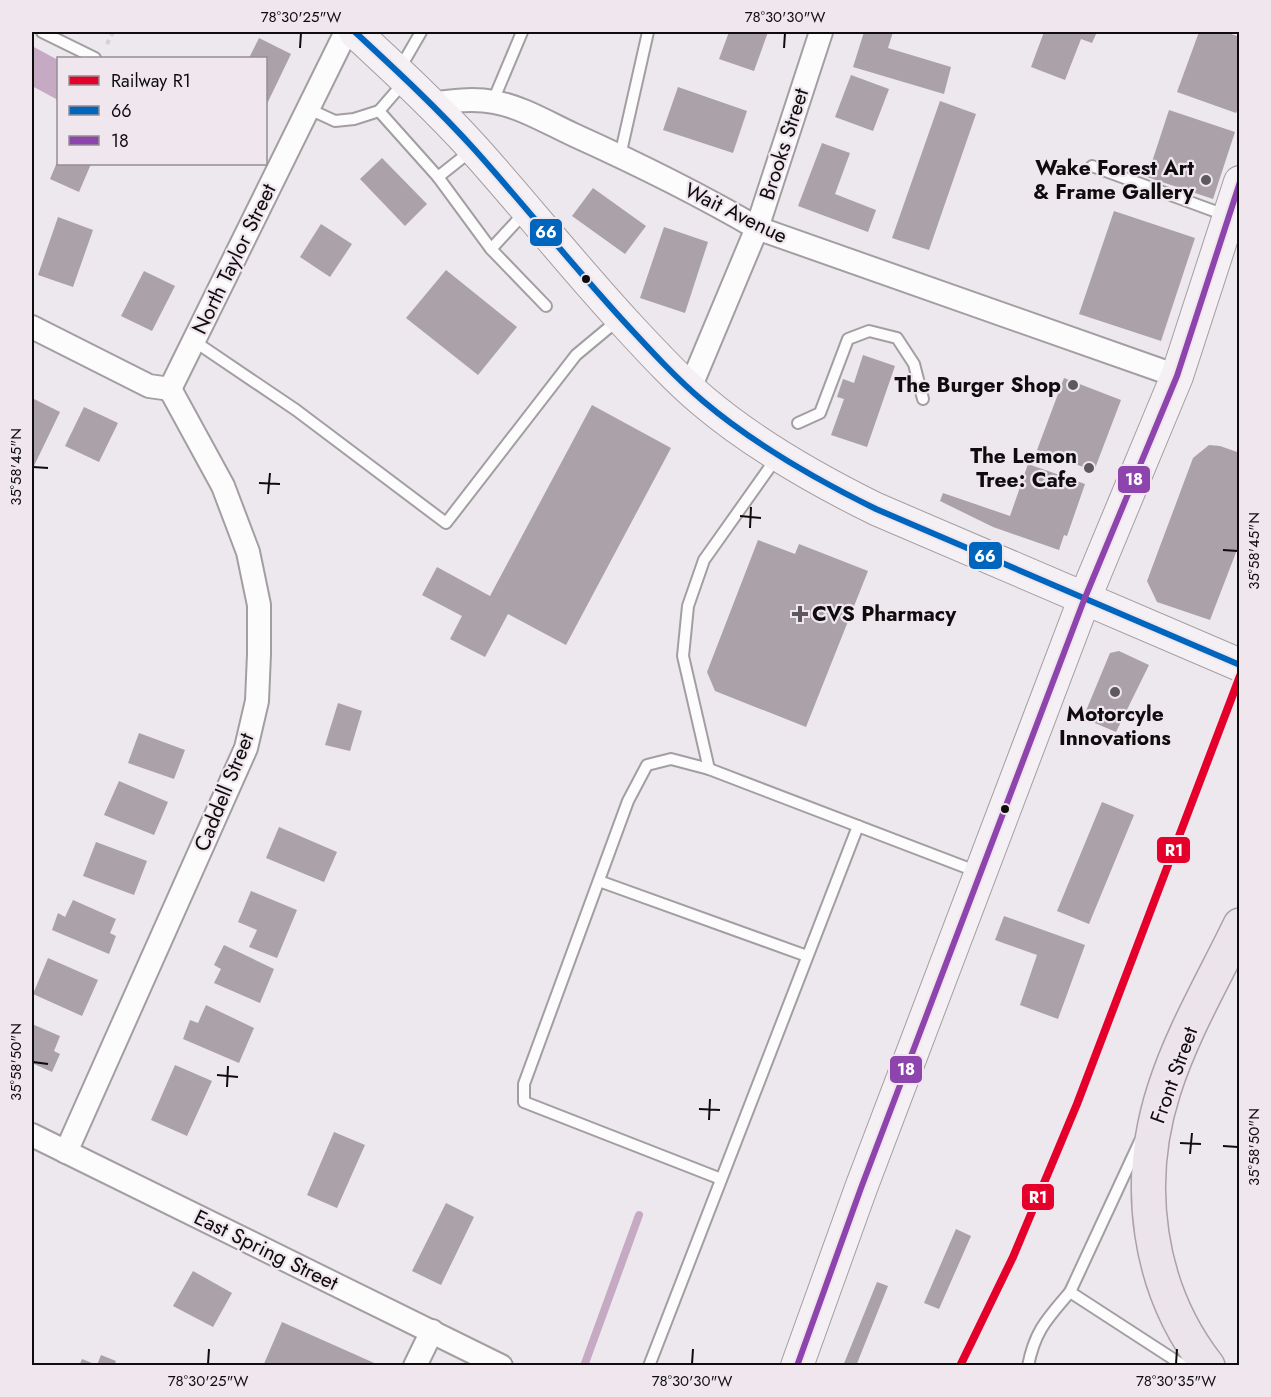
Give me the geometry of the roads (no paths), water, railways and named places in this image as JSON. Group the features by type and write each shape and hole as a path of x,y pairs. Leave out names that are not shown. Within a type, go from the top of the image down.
{"main road":[{"path":"356,32 474,148 647,347 703,401 778,456 832,487 876,508 1084,600 1239,665"},
{"path":"796,1365 1084,600 1177,376 1239,182"},
{"name":"Front Street","path":"1208,1365 1180,1324 1158,1268 1152,1239 1148,1178 1150,1146 1164,1089 1185,1037 1239,924"}],"street":[{"name":"North Taylor Street","path":"170,389 346,32"},
{"name":"Brooks Street","path":"690,388 757,228 821,32"},
{"name":"Wait Avenue","path":"430,104 469,100 493,101 515,108 620,156 714,203 757,228 1177,376"},
{"path":"32,327 148,387 170,389"},
{"name":"Caddell Street","path":"66,1152 246,748 257,701 259,605 248,552 224,486 170,389"},
{"name":"East Spring Street","path":"32,1135 501,1365"},
{"path":"415,1365 432,1332"}],"lane":[{"path":"42,32 93,57"},
{"path":"309,109 335,121 354,119 379,111 402,76 421,32"},
{"path":"493,101 522,32"},
{"path":"620,156 648,32"},
{"path":"379,111 438,177 491,249 546,306"},
{"path":"438,177 474,148"},
{"path":"1092,166 1228,216"},
{"path":"491,249 527,211"},
{"path":"194,341 296,410 446,524 576,356 621,318"},
{"path":"798,423 820,413 848,339 869,331 897,338 914,364 923,399"},
{"path":"709,770 683,656 688,606 704,560 778,456"},
{"path":"721,1179 524,1102 524,1084 628,801 647,765 671,759 709,770 981,873"},
{"path":"649,1365 858,826"},
{"path":"599,880 807,956"},
{"path":"1028,1365 1036,1334 1070,1292 1164,1089"},
{"path":"1070,1292 1184,1365"}],"waterway":[{"path":"584,1366 639,1215"}],"rail line":[{"name":"R1","path":"960,1366 1013,1257 1077,1104 1240,676"}],"place":[{"name":"Wake Forest Art & Frame Gallery","path":"1206,180"},
{"name":"The Burger Shop","path":"1073,385"},
{"name":"The Lemon Tree: Cafe","path":"1089,468"},
{"name":"CVS Pharmacy","path":"800,614"},
{"name":"Motorcyle Innovations","path":"1115,692"}]}
